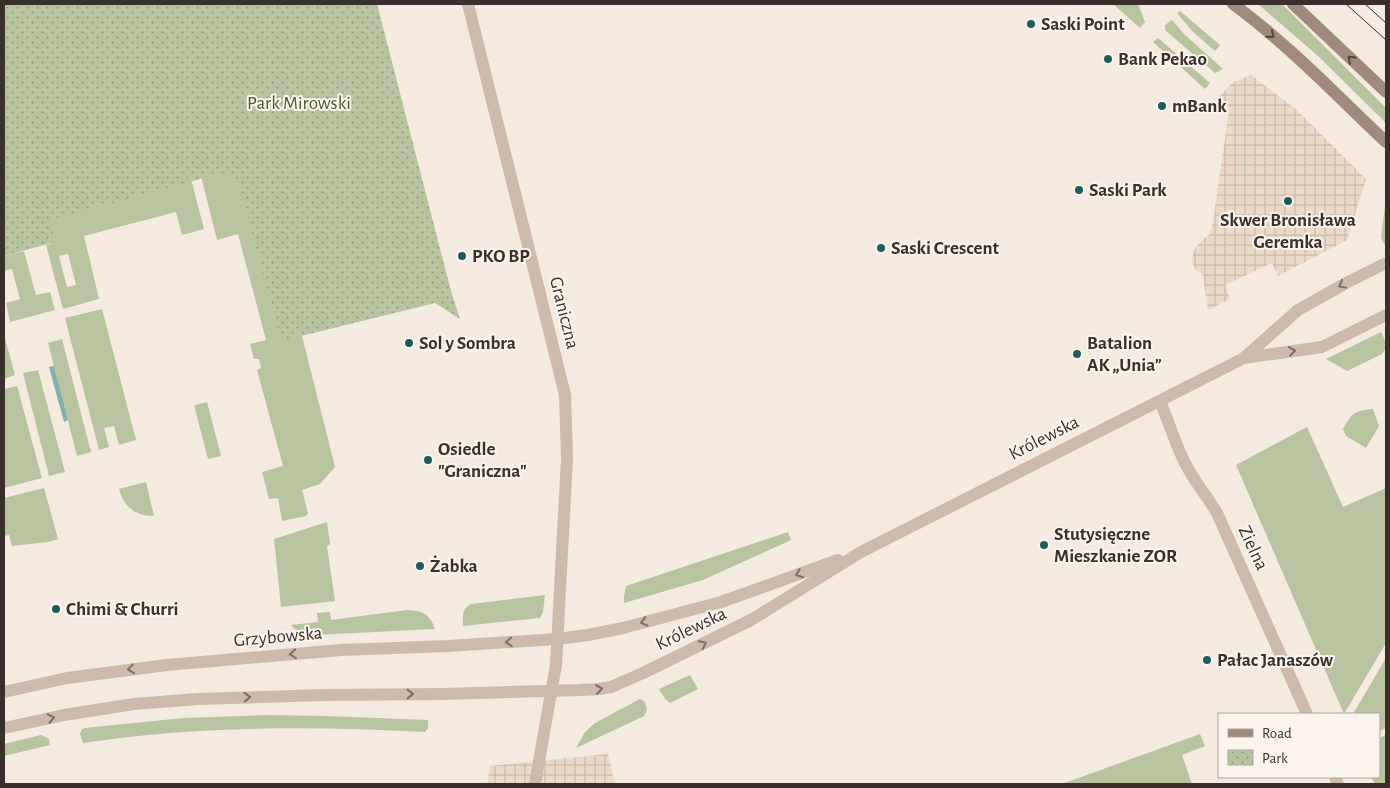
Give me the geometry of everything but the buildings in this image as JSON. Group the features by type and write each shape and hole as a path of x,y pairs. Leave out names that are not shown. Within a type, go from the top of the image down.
{"main road":[{"path":"1234,4 1314,73 1386,142"},
{"path":"1293,4 1386,92"}],"street":[{"name":"Graniczna","path":"468,4 565,395 567,458 558,639 552,691 535,784"},
{"name":"Królewska","path":"552,691 599,690 611,687 643,674 751,620 861,552 1244,358 1298,310 1386,263"},
{"name":"Królewska","path":"1244,358 1322,347 1386,315"},
{"name":"Zielna","path":"1160,401 1194,479 1206,494 1217,513 1307,713"},
{"name":"Królewska","path":"558,639 623,628 721,602 861,552"},
{"name":"Grzybowska","path":"4,692 67,678 150,667 341,650 558,639"},
{"path":"4,728 64,715 134,704 198,699 323,694 443,694 552,691"}],"green space":[{"name":"Park Mirowski","path":"4,4 377,4 451,291 460,319 435,303 281,341 240,187 232,178 226,175 215,175 50,220 55,242 4,256"},
{"path":"1113,4 1138,4 1145,22 1140,28"},
{"path":"1258,4 1282,4 1386,108 1386,123 1318,56"},
{"path":"1180,11 1220,45 1215,51 1194,33 1177,13"},
{"path":"1172,20 1184,34 1223,69 1215,73 1165,30 1165,25"},
{"path":"1158,38 1210,83 1205,89 1153,42"},
{"path":"185,156 204,229 182,235 176,212 84,236 99,299 63,309 46,245 55,242 4,219","holes":["68,254 76,285 67,287 59,256"]},
{"path":"196,156 243,160 302,336 335,467 320,484 302,490 308,513 306,516 282,521 278,498 269,499 262,472 283,466 257,370 261,368 259,359 254,359 250,344 266,340 238,234 217,240"},
{"path":"1386,196 1386,244 1385,246 1381,238"},
{"path":"24,251 36,295 50,292 55,310 10,322 6,303 20,299 12,269 4,271 4,256"},
{"path":"102,309 136,440 119,445 114,426 104,428 109,447 99,450 65,318"},
{"path":"1381,332 1386,346 1382,354 1347,371 1326,359"},
{"path":"4,335 15,375 4,379"},
{"path":"62,339 91,452 77,456 48,343"},
{"path":"38,370 65,472 49,476 23,373"},
{"path":"17,386 42,478 4,488 4,389"},
{"path":"207,402 221,456 208,459 194,405"},
{"path":"1373,409 1379,426 1366,448 1346,436 1343,429 1354,414 1362,410"},
{"path":"1307,427 1343,507 1386,488 1386,643 1345,713 1344,713 1236,465"},
{"path":"146,482 154,516 147,516 131,509 124,501 119,489"},
{"path":"44,488 58,539 12,546 9,535 4,536 4,498"},
{"path":"327,522 330,544 327,546 335,601 281,607 274,539"},
{"path":"788,532 791,540 703,580 624,603 626,586"},
{"path":"545,595 543,612 540,618 463,626 464,611 471,604"},
{"path":"407,610 425,614 431,620 435,629 315,635 302,632 291,625 318,622 317,613 330,612 331,620"},
{"path":"1386,658 1386,728 1380,731 1380,713 1354,713"},
{"path":"690,675 698,689 670,703 665,699 659,689"},
{"path":"640,699 645,702 647,710 644,716 576,748 585,732 595,723"},
{"path":"268,715 428,720 428,728 425,732 296,728 211,730 126,737 83,743 80,734 82,729 85,728 183,718"},
{"path":"1200,734 1205,746 1182,755 1192,784 1062,784"},
{"path":"41,735 49,739 50,745 4,756 4,744"},
{"path":"1386,735 1386,784 1375,784 1372,778 1380,778 1380,738"}],"shaded area":[{"name":"Skwer Bronisława Geremka","path":"1251,75 1297,110 1366,179 1347,240 1278,276 1272,263 1225,285 1230,299 1208,310 1203,275 1196,271 1192,262 1194,250 1209,235 1213,222 1229,110 1218,98 1232,83"},
{"path":"608,754 615,784 487,784 490,766"}],"water":[{"path":"54,366 68,420 64,422 49,367"}],"tram line":[{"path":"1346,4 1386,40"},
{"path":"1365,4 1386,23"}],"place":[{"name":"Saski Point","path":"1031,24"},
{"name":"Bank Pekao","path":"1108,59"},
{"name":"mBank","path":"1162,106"},
{"name":"Saski Park","path":"1079,190"},
{"name":"Skwer Bronisława Geremka","path":"1288,201"},
{"name":"Saski Crescent","path":"881,248"},
{"name":"PKO BP","path":"462,256"},
{"name":"Sol y Sombra","path":"409,343"},
{"name":"Batalion AK „Unia”","path":"1077,354"},
{"name":"Osiedle \"Graniczna\"","path":"428,460"},
{"name":"Stutysięczne Mieszkanie ZOR","path":"1044,545"},
{"name":"Żabka","path":"420,566"},
{"name":"Chimi & Churri","path":"56,609"},
{"name":"Pałac Janaszów","path":"1207,660"}]}
